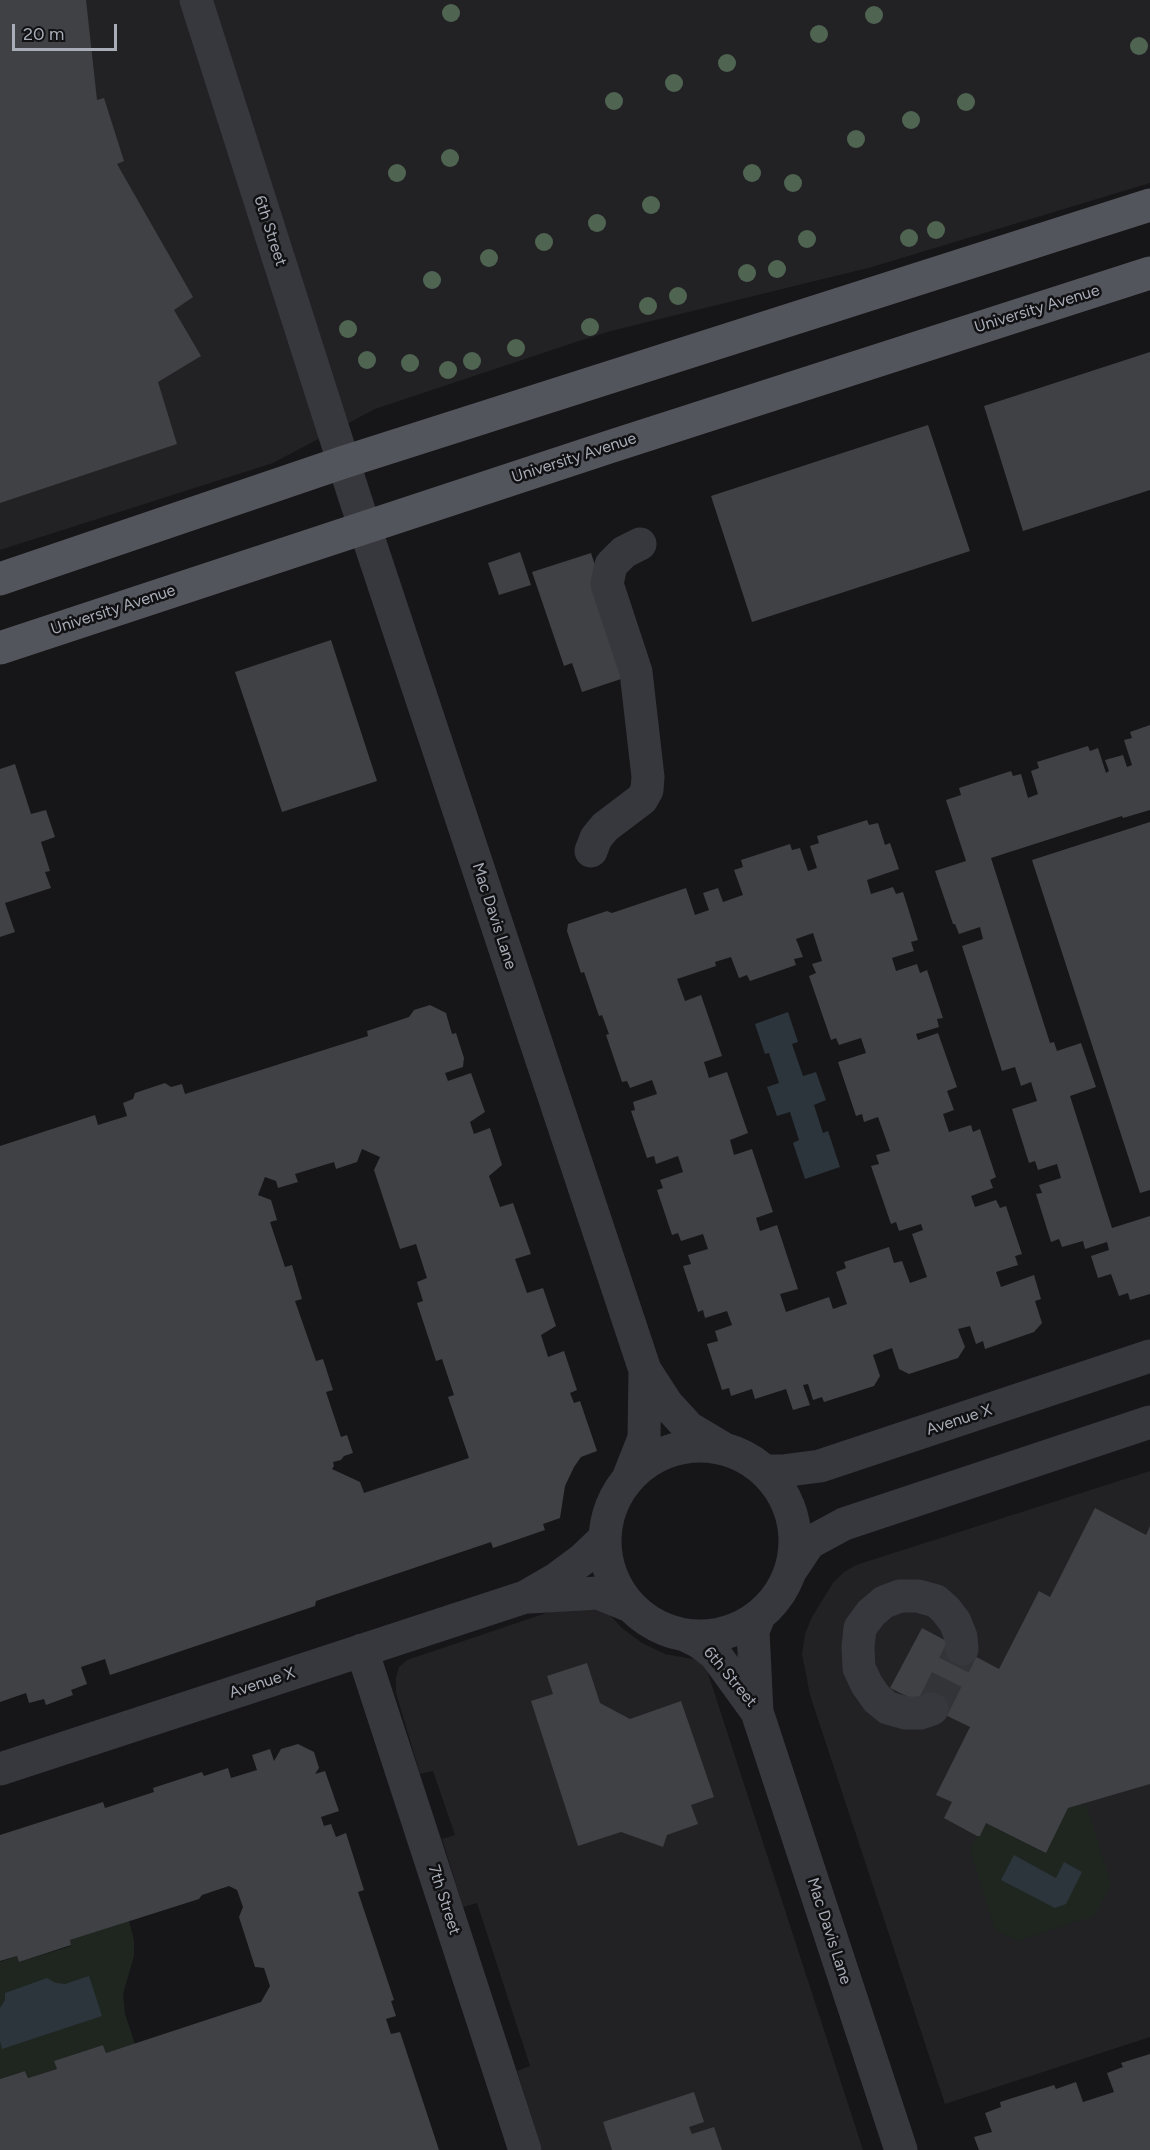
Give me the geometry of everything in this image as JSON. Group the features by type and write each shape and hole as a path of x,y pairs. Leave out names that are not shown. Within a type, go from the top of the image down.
{"main road":[{"path":"0,579 344,462 1150,205"},
{"name":"University Avenue","path":"0,648 910,349 1150,273"}],"street":[{"name":"6th Street","path":"196,0 344,462"},
{"name":"Mac Davis Lane","path":"344,462 645,1370"},
{"path":"591,851 596,838 605,826 642,799 647,790 648,777 636,672 607,584 611,565 624,552 640,544"},
{"name":"Avenue X","path":"765,1471 820,1466 1150,1356"},
{"path":"645,1370 667,1404 689,1428 721,1447 745,1456 765,1471 778,1487 788,1506 794,1527 795,1549 791,1570"},
{"path":"645,1370 644,1438 629,1476 616,1494 607,1516 604,1539 607,1563 615,1586 630,1606 655,1625 685,1635 711,1635 736,1629 759,1616 778,1595 809,1543 844,1524 1150,1422"},
{"path":"629,1476 656,1455 688,1445 721,1447"},
{"name":"Avenue X","path":"0,1769 525,1597 584,1559 604,1539"},
{"name":"Avenue X","path":"525,1597 598,1593 630,1606"},
{"path":"932,1709 920,1713 906,1713 888,1708 877,1699 867,1686 859,1668 860,1628 871,1613 884,1602 900,1596 918,1596 936,1601 946,1610 955,1622 961,1637 962,1649"},
{"name":"6th Street","path":"757,1712 753,1631 759,1616"},
{"name":"6th Street","path":"685,1635 715,1654 757,1712"},
{"name":"7th Street","path":"362,1650 525,2150"},
{"name":"Mac Davis Lane","path":"757,1712 901,2150"}],"shaded area":[{"path":"0,0 1150,0 1150,183 872,267 611,331 576,342 375,409 273,463 0,550"},
{"path":"788,1012 798,1042 792,1044 803,1076 816,1072 826,1100 814,1105 823,1133 828,1131 840,1167 805,1179 793,1143 799,1140 790,1112 777,1116 767,1087 779,1083 769,1053 765,1054 755,1024"},
{"path":"1150,1471 1150,2037 945,2104 810,1695 802,1654 805,1634 812,1617 833,1583 844,1572 856,1565"},
{"path":"567,1606 606,1611 623,1629 642,1643 665,1654 704,1661 863,2150 542,2150 517,2071 530,2066 477,1903 463,1907 442,1839 455,1835 433,1771 420,1774 396,1693 396,1677 399,1667 407,1660"},
{"path":"1086,1804 1111,1884 1094,1916 1018,1941 995,1930 970,1850 986,1823 1046,1853 1068,1808"},
{"path":"1014,1855 1056,1878 1064,1862 1082,1872 1066,1904 1055,1908 1001,1880"},
{"path":"129,1921 134,1940 134,1956 123,1994 125,2014 135,2044 106,2053 103,2045 55,2061 57,2069 28,2078 25,2071 0,2079 0,1962 17,1956 19,1962 71,1946 70,1940"},
{"path":"89,1976 102,2016 2,2049 0,2008 5,2000 5,1993 47,1978 56,1983 65,1984"}],"building":[{"path":"0,0 86,0 97,100 104,98 124,161 117,164 193,297 174,310 201,356 158,382 177,444 0,503"},
{"path":"1150,352 1150,490 1023,531 984,406"},
{"path":"928,425 970,551 752,622 711,496"},
{"path":"520,552 531,585 499,595 488,563"},
{"path":"591,553 608,605 627,677 582,692 572,663 564,666 532,572"},
{"path":"331,640 377,781 282,812 235,672"},
{"path":"1150,725 1150,810 1123,818 1122,816 991,858 1050,1043 1054,1042 1057,1051 1081,1043 1096,1087 1070,1096 1112,1228 1150,1216 1150,1294 1130,1300 1128,1293 1119,1296 1111,1274 1098,1278 1091,1256 1109,1250 1107,1242 1085,1249 1083,1241 1062,1247 1059,1239 1051,1242 1036,1194 1042,1193 1039,1185 1061,1178 1057,1164 1038,1170 1035,1161 1029,1163 1012,1109 1037,1101 1031,1082 1021,1086 1015,1067 1002,1071 962,946 983,939 980,927 959,934 953,924 935,871 966,861 946,800 961,795 959,788 1011,771 1013,776 1021,774 1028,798 1038,794 1031,771 1039,768 1037,762 1088,746 1090,751 1098,748 1106,773 1109,771 1105,760 1123,755 1127,767 1132,765 1124,740 1132,738 1130,732"},
{"path":"15,764 31,814 46,810 55,837 41,842 50,871 45,872 51,888 5,903 15,932 0,937 0,769"},
{"path":"867,820 869,825 878,823 885,845 890,843 899,869 867,880 871,894 893,887 896,894 903,892 918,940 911,942 914,951 892,958 896,971 917,964 920,973 927,970 943,1018 937,1019 939,1027 916,1034 918,1040 938,1033 957,1087 947,1091 954,1110 943,1114 949,1132 971,1125 973,1132 980,1129 996,1177 990,1180 993,1188 971,1196 975,1207 996,1200 1000,1208 1006,1206 1022,1254 1015,1256 1018,1265 996,1272 1001,1287 1034,1275 1041,1299 1035,1301 1042,1323 1034,1332 985,1349 983,1341 976,1344 970,1326 958,1329 965,1347 958,1358 909,1374 899,1369 892,1348 873,1355 880,1376 874,1386 824,1402 822,1397 813,1400 808,1384 803,1385 810,1405 793,1410 786,1389 755,1399 752,1389 731,1396 729,1388 722,1390 707,1344 718,1341 715,1331 732,1325 727,1311 705,1318 703,1310 698,1312 683,1266 691,1264 688,1255 708,1249 703,1234 681,1241 678,1233 672,1235 657,1190 663,1188 660,1180 683,1172 678,1156 656,1164 654,1156 647,1158 631,1111 635,1110 633,1102 657,1094 652,1080 630,1088 627,1081 622,1082 606,1035 609,1034 602,1015 599,1016 584,972 581,973 567,931 568,924 607,911 612,913 686,888 695,915 709,910 703,893 718,888 723,902 743,895 734,870 743,867 741,860 790,844 792,850 800,848 808,871 817,868 810,846 819,843 817,836","holes":["813,933 822,961 812,964 816,973 809,976 831,1040 836,1038 839,1045 861,1038 866,1053 838,1062 856,1116 862,1114 864,1122 878,1117 890,1151 876,1155 879,1164 871,1166 891,1224 896,1222 899,1231 921,1224 923,1230 912,1234 927,1277 910,1283 902,1261 894,1263 889,1247 844,1262 846,1268 836,1272 847,1304 833,1309 829,1297 786,1312 780,1294 798,1289 777,1225 760,1231 756,1218 773,1212 752,1149 734,1155 730,1140 748,1133 727,1072 709,1078 704,1062 722,1056 701,995 685,1001 677,979 716,966 715,962 731,957 739,978 747,975 750,981 796,965 794,959 803,957 796,939"]},
{"path":"1150,822 1150,1190 1140,1193 1032,860"},
{"path":"430,1005 446,1013 452,1034 456,1033 464,1058 463,1067 445,1073 448,1081 471,1073 485,1112 470,1122 474,1134 490,1128 502,1165 489,1176 500,1207 513,1203 531,1254 515,1259 527,1293 543,1288 556,1326 541,1335 548,1357 564,1351 577,1390 570,1393 574,1403 580,1401 597,1451 581,1457 574,1467 565,1486 560,1518 543,1524 545,1530 493,1548 491,1542 316,1601 315,1606 110,1675 105,1659 81,1667 87,1684 71,1690 73,1695 46,1705 44,1699 29,1703 26,1693 0,1702 0,1146 95,1115 98,1125 127,1116 123,1103 133,1099 135,1093 165,1083 171,1087 182,1084 185,1094 368,1036 367,1031 409,1017 414,1010","holes":["362,1149 380,1157 374,1170 400,1249 416,1244 427,1278 417,1282 423,1301 417,1303 436,1361 442,1359 454,1395 448,1397 469,1458 364,1493 360,1482 332,1469 333,1462 353,1453 347,1435 341,1437 326,1392 333,1390 323,1359 316,1361 295,1301 302,1299 292,1265 285,1267 270,1222 277,1220 271,1200 258,1195 265,1177 276,1181 278,1188 298,1182 295,1174 334,1162 336,1169 357,1162"]},
{"path":"1095,1508 1146,1535 1150,1526 1150,1784 1068,1808 1046,1853 986,1823 980,1836 977,1836 944,1818 952,1802 936,1795 970,1727 890,1688 922,1628 999,1669 1039,1591 1050,1597"},
{"path":"587,1663 600,1703 630,1719 681,1701 714,1797 691,1805 698,1824 667,1835 663,1847 621,1832 578,1846 531,1701 553,1694 547,1676"},
{"path":"298,1744 314,1752 319,1768 315,1774 325,1771 339,1811 321,1817 324,1826 331,1824 336,1837 346,1833 364,1890 358,1892 394,2000 391,2001 396,2016 386,2019 391,2034 400,2032 439,2150 0,2150 0,2079 25,2071 28,2078 57,2069 54,2061 103,2045 106,2053 261,2002 270,1986 264,1968 255,1967 239,1917 243,1907 237,1890 229,1886 202,1895 199,1899 70,1940 71,1945 19,1962 17,1956 0,1961 0,1835 103,1802 105,1808 154,1792 153,1788 202,1772 204,1776 228,1768 231,1778 257,1770 252,1755 270,1749 274,1761 281,1749"},
{"path":"1150,2054 1150,2150 979,2150 974,2137 992,2132 985,2113 1001,2107 1000,2102 1054,2085 1056,2089 1076,2082 1083,2102 1114,2092 1107,2073 1123,2067 1121,2063"},
{"path":"694,2092 704,2122 689,2127 692,2134 714,2127 722,2150 612,2150 603,2122"}],"tunnel":[{"path":"932,1709 962,1649"}]}
